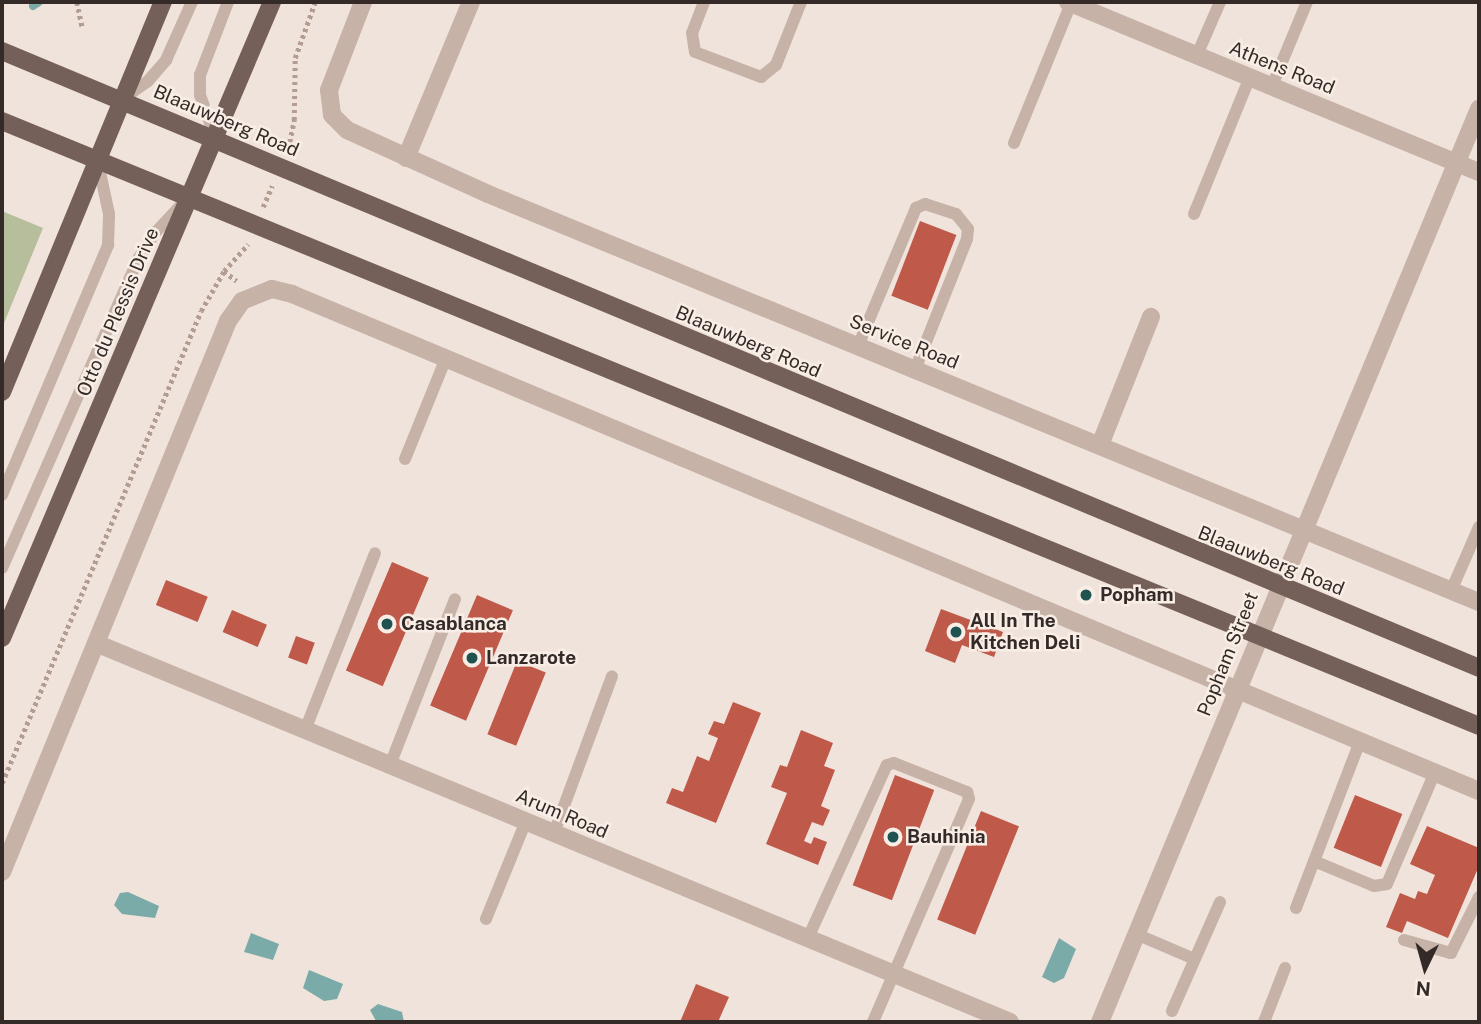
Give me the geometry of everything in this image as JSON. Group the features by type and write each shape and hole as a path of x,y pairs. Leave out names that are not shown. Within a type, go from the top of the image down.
{"main road":[{"path":"2,392 163,2"},
{"name":"Otto du Plessis Drive","path":"2,638 272,2"},
{"name":"Blaauwberg Road","path":"2,51 215,138 1278,588 1479,668"},
{"path":"6,121 1479,726"}],"street":[{"name":"Service Road","path":"363,2 333,73 328,102 337,123 407,158 1479,603"},
{"path":"407,158 471,2"},
{"name":"Athens Road","path":"1070,2 1479,172"},
{"name":"Popham Street","path":"1100,1022 1479,109"},
{"path":"2,872 98,644 228,321 242,302 255,293 272,289 292,294 446,358 1479,791"},
{"path":"1100,445 1151,317"},
{"name":"Arum Road","path":"98,644 1010,1022"}],"lane":[{"path":"121,100 148,81 166,60 192,2"},
{"path":"215,138 200,95 200,75 228,2"},
{"path":"704,2 692,33 695,52 761,77 776,65 801,2"},
{"path":"1014,143 1070,2"},
{"path":"1197,55 1220,2"},
{"path":"1272,86 1307,2"},
{"path":"1194,214 1250,77"},
{"path":"2,495 108,245 109,214 97,158"},
{"path":"2,568 139,258 154,234 190,196"},
{"path":"858,346 916,208 935,206 956,214 968,229 967,239 915,370"},
{"path":"405,459 446,358"},
{"path":"1451,591 1479,527"},
{"path":"305,730 375,553"},
{"path":"390,765 455,599"},
{"path":"554,833 612,676"},
{"path":"1296,908 1360,741"},
{"path":"808,938 887,765 894,763 967,792 969,799 873,1022"},
{"path":"1314,861 1374,886 1387,884 1435,772"},
{"path":"486,919 526,821"},
{"path":"1404,940 1451,953 1479,897"},
{"path":"1172,1011 1192,958 1220,902"},
{"path":"1136,934 1192,958"},
{"path":"1264,1022 1285,968"}],"path":[{"path":"77,2 82,26"},
{"path":"2,783 201,312 224,271 247,245 280,167 294,120 295,58 315,2"}],"green space":[{"path":"2,211 43,228 2,328"}],"water":[{"path":"128,892 159,906 155,918 122,914 114,905 120,893"},
{"path":"251,933 279,944 273,960 244,952"},
{"path":"1059,938 1076,949 1064,978 1054,983 1042,977"},
{"path":"309,970 343,984 337,999 324,1001 303,988"},
{"path":"378,1004 402,1012 404,1022 376,1021 370,1010"}],"building":[{"path":"920,221 956,235 928,310 891,296"},
{"name":"Casablanca","path":"392,562 429,578 383,686 346,671"},
{"path":"166,580 208,597 198,622 156,605"},
{"name":"Lanzarote","path":"477,595 513,610 466,721 430,705"},
{"path":"941,609 1003,632 994,657 962,645 955,663 925,651"},
{"path":"232,610 267,625 258,647 223,632"},
{"path":"296,636 315,643 307,664 288,658"},
{"path":"517,661 546,673 516,746 487,734"},
{"path":"733,702 761,713 716,823 666,803 672,788 683,792 697,756 709,761 718,738 708,734 714,721 724,724"},
{"path":"801,730 833,743 824,766 835,770 821,806 830,810 823,826 812,822 804,841 811,844 814,837 827,842 818,865 766,844 787,793 771,787 780,765 787,767"},
{"name":"Bauhinia","path":"895,775 934,790 892,900 853,885"},
{"path":"1355,795 1402,814 1381,867 1334,848"},
{"name":"Bauhinia","path":"981,811 1019,826 975,935 937,919"},
{"path":"1427,826 1479,848 1479,866 1448,938 1407,921 1402,933 1386,927 1400,893 1415,899 1418,891 1427,894 1435,875 1410,864"},
{"path":"696,984 729,997 718,1022 680,1022"}],"waterway":[{"path":"33,6 39,2"}],"place":[{"name":"Popham","path":"1086,595"},
{"name":"Casablanca","path":"387,624"},
{"name":"All In The Kitchen Deli","path":"956,632"},
{"name":"Lanzarote","path":"472,658"},
{"name":"Bauhinia","path":"893,837"}]}
